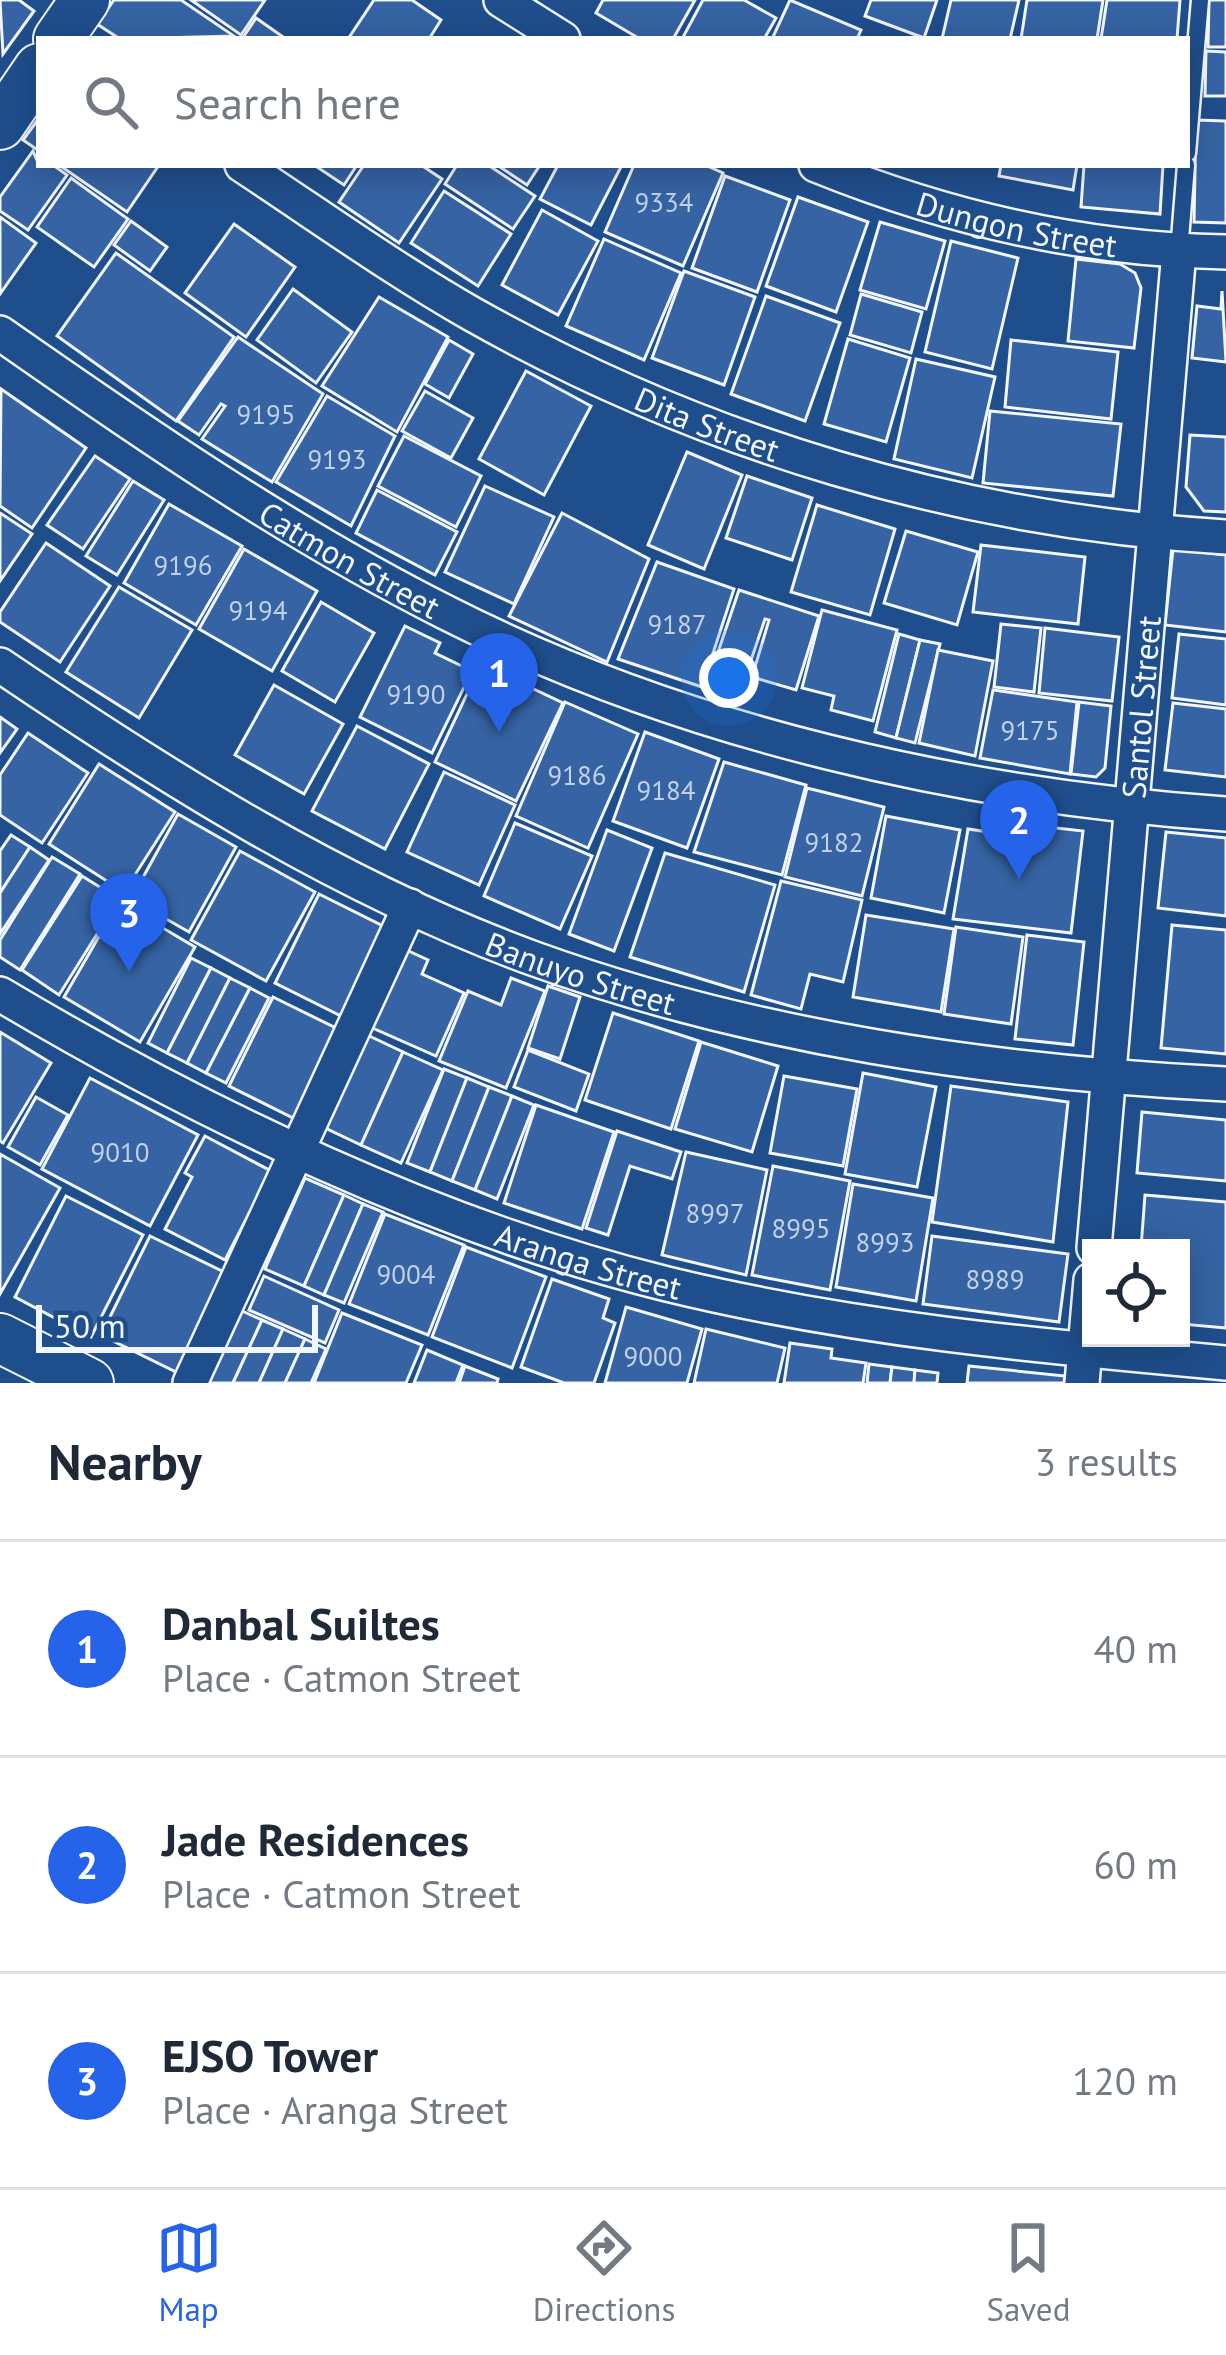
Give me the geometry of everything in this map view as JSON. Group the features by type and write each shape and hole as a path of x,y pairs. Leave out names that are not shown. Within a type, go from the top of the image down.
{"street":[{"path":"60,36 85,0"},
{"path":"501,0 558,36"},
{"path":"0,125 36,72"},
{"name":"Dita Street","path":"247,168 474,315 603,381 709,425 825,466 990,509 1155,533 1226,537"},
{"name":"Dungon Street","path":"824,168 912,200 1021,229 1179,251 1226,252"},
{"name":"Santol Street","path":"1095,1239 1179,251"},
{"name":"Catmon Street","path":"0,333 131,425 284,520 469,622 723,722 1010,791 1131,808 1226,814"},
{"name":"Banuyo Street","path":"0,665 256,827 410,906 628,991 794,1034 1109,1078 1226,1084"},
{"path":"190,1383 410,906"},
{"name":"Aranga Street","path":"0,994 128,1069 296,1150 473,1220 663,1283 1083,1367 1226,1363"},
{"path":"0,1338 89,1383"}],"lane":[{"path":"1190,118 1200,0"},
{"name":"Santol Street","path":"1179,251 1186,168"}],"building":[{"path":"0,0 19,0 34,11 3,54"},
{"path":"114,0 181,0 234,36 115,36 97,24"},
{"path":"191,0 265,0 241,35"},
{"path":"374,0 412,0 441,20 431,36 350,36"},
{"path":"603,0 695,0 675,36 635,36 596,13"},
{"path":"703,0 744,0 776,18 766,36 684,36"},
{"path":"790,0 861,30 858,36 773,36"},
{"path":"871,0 937,0 925,36 865,16"},
{"path":"951,0 1019,0 1011,36 943,36"},
{"path":"1027,0 1103,0 1097,36 1021,36"},
{"path":"1107,0 1180,0 1177,36 1101,36"},
{"path":"1209,0 1226,0 1226,47 1208,47"},
{"path":"256,18 282,36 244,36"},
{"path":"1206,51 1226,52 1226,96 1205,96"},
{"path":"1196,120 1226,121 1226,223 1194,222"},
{"path":"36,122 36,149 23,140"},
{"path":"33,151 36,168 57,168 67,175 28,230 0,211 0,197"},
{"path":"63,168 157,168 127,212"},
{"path":"318,168 355,168 344,185"},
{"path":"362,168 426,168 442,179 399,243 339,202"},
{"path":"455,168 493,168 535,196 513,229 445,184"},
{"path":"502,168 538,168 527,185"},
{"path":"556,168 620,168 591,225 540,199"},
{"path":"633,168 712,168 723,173 683,266 605,232"},
{"path":"1000,168 1077,168 1073,190 999,176"},
{"path":"1084,168 1163,168 1160,214 1081,207"},
{"path":"725,176 790,200 757,292 692,268"},
{"path":"71,178 128,219 94,267 37,227"},
{"path":"444,191 511,234 478,286 411,243"},
{"path":"798,197 868,222 836,312 766,286"},
{"path":"542,210 598,241 558,315 502,285"},
{"path":"0,217 36,243 0,294"},
{"path":"131,221 167,247 150,271 114,245"},
{"path":"880,222 945,241 926,309 860,290"},
{"path":"234,224 295,267 246,337 185,293"},
{"path":"604,239 681,273 644,360 566,326"},
{"path":"951,241 1018,258 992,369 925,352"},
{"path":"116,253 234,337 176,421 57,336"},
{"path":"1076,259 1120,264 1135,273 1141,288 1134,348 1068,341"},
{"path":"684,271 755,297 724,385 652,358"},
{"path":"293,289 352,332 316,383 257,340"},
{"path":"1222,291 1226,362 1192,358 1197,306 1221,309"},
{"path":"861,294 922,312 911,353 850,335"},
{"path":"766,296 840,323 805,421 731,394"},
{"path":"379,297 448,337 397,432 322,386"},
{"path":"238,337 323,394 272,482 202,439 225,406 221,404 199,435 178,421"},
{"path":"848,339 910,358 886,442 824,424"},
{"path":"449,340 473,354 449,398 425,384"},
{"path":"1011,340 1118,352 1111,419 1005,407"},
{"path":"916,359 995,377 972,478 894,459"},
{"path":"526,371 591,406 544,495 479,459"},
{"path":"1,389 86,448 32,528 0,506"},
{"path":"425,391 473,418 451,458 402,431"},
{"path":"327,396 395,436 351,526 276,482"},
{"path":"990,411 1121,424 1113,496 983,483"},
{"path":"1190,435 1226,437 1226,512 1204,511 1186,487"},
{"path":"404,436 481,476 456,527 378,486"},
{"path":"687,452 742,475 704,569 648,545"},
{"path":"95,456 130,479 83,549 47,525"},
{"path":"747,476 812,498 792,560 726,538"},
{"path":"133,481 164,500 117,575 86,556"},
{"path":"485,486 554,517 514,604 445,572"},
{"path":"377,490 457,532 435,575 356,533"},
{"path":"169,504 242,546 196,625 124,583"},
{"path":"817,505 895,529 870,615 791,592"},
{"path":"0,513 32,534 0,581"},
{"path":"562,513 649,559 607,662 509,616"},
{"path":"906,531 978,552 957,625 884,603"},
{"path":"46,543 110,586 60,662 0,622 0,612"},
{"path":"981,545 1085,557 1078,624 973,612"},
{"path":"244,549 317,591 272,671 199,629"},
{"path":"1173,549 1226,555 1226,632 1165,625"},
{"path":"657,562 734,589 702,687 618,659"},
{"path":"119,587 192,630 139,718 66,672"},
{"path":"739,590 819,616 796,690 752,677 769,620 765,619 745,678 713,667"},
{"path":"321,602 374,633 335,702 282,671"},
{"path":"822,610 897,630 873,721 831,710 834,696 802,688"},
{"path":"1001,624 1041,628 1034,692 994,687"},
{"path":"405,626 440,643 435,653 472,671 432,753 360,717"},
{"path":"1045,628 1119,637 1112,701 1039,693"},
{"path":"899,634 920,640 896,738 875,732"},
{"path":"1179,634 1226,639 1226,705 1172,698"},
{"path":"920,640 940,644 915,743 896,738"},
{"path":"938,650 993,661 975,756 919,743"},
{"path":"481,664 563,703 516,801 435,762"},
{"path":"274,685 343,724 304,794 235,755"},
{"path":"993,690 1077,702 1070,774 980,758"},
{"path":"565,702 638,734 588,848 516,816"},
{"path":"1079,702 1111,706 1105,768 1096,777 1071,774"},
{"path":"1173,703 1226,709 1226,777 1165,770"},
{"path":"0,717 17,729 0,753"},
{"path":"357,726 429,764 385,849 312,811"},
{"path":"645,732 719,759 687,848 613,821"},
{"path":"28,733 88,773 42,843 0,815 0,775"},
{"path":"724,762 806,785 782,875 694,852"},
{"path":"99,764 175,812 124,892 49,844"},
{"path":"444,772 515,805 479,885 407,852"},
{"path":"807,788 884,807 862,896 785,877"},
{"path":"178,814 236,847 189,932 131,899"},
{"path":"886,816 960,830 944,913 871,898"},
{"path":"515,823 592,856 560,929 484,896"},
{"path":"1030,825 1083,831 1071,933 953,919 968,829 1029,838"},
{"path":"607,830 652,848 614,951 569,934"},
{"path":"1166,832 1226,838 1226,916 1158,908"},
{"path":"11,835 30,847 0,893 0,851"},
{"path":"30,847 49,860 0,934 0,893"},
{"path":"240,851 315,892 266,981 191,940"},
{"path":"665,853 775,885 744,992 630,957"},
{"path":"52,857 80,874 20,970 0,957 0,940"},
{"path":"82,876 119,899 59,995 22,970"},
{"path":"781,881 862,900 843,982 810,974 801,1009 751,995"},
{"path":"319,894 385,927 341,1016 275,983"},
{"path":"119,902 195,947 140,1042 64,997"},
{"path":"866,915 954,929 941,1012 853,997"},
{"path":"1172,925 1226,930 1226,1054 1161,1048"},
{"path":"956,927 1023,937 1011,1024 944,1014"},
{"path":"1027,935 1084,942 1073,1045 1015,1039"},
{"path":"402,948 428,960 422,974 464,993 436,1056 368,1026"},
{"path":"191,958 211,968 167,1053 148,1043"},
{"path":"211,968 230,978 187,1063 167,1053"},
{"path":"230,978 250,988 206,1073 187,1063"},
{"path":"511,978 545,991 506,1088 439,1061 468,991 501,1005"},
{"path":"548,986 580,997 560,1059 528,1048"},
{"path":"250,988 269,998 226,1083 206,1073"},
{"path":"273,997 342,1031 297,1120 229,1086"},
{"path":"613,1013 699,1041 671,1129 585,1100"},
{"path":"0,1032 51,1063 3,1143 0,1141"},
{"path":"363,1033 403,1052 361,1145 321,1126"},
{"path":"701,1042 778,1066 752,1152 675,1129"},
{"path":"528,1050 589,1074 576,1111 514,1087"},
{"path":"403,1052 443,1070 401,1163 361,1145"},
{"path":"444,1069 467,1078 430,1172 407,1163"},
{"path":"863,1073 936,1087 917,1187 845,1174"},
{"path":"784,1076 857,1089 843,1166 770,1153"},
{"path":"90,1078 198,1135 150,1226 42,1169"},
{"path":"467,1078 489,1087 452,1181 430,1172"},
{"path":"951,1086 1068,1102 1053,1242 932,1222"},
{"path":"489,1087 512,1096 475,1190 452,1181"},
{"path":"512,1096 534,1105 497,1199 475,1190"},
{"path":"36,1097 68,1115 40,1165 8,1147"},
{"path":"536,1105 614,1132 582,1229 504,1203"},
{"path":"1142,1112 1226,1120 1226,1181 1137,1173"},
{"path":"617,1131 681,1152 672,1179 630,1166 608,1235 586,1228"},
{"path":"205,1136 271,1171 225,1260 165,1229 192,1177 185,1173"},
{"path":"686,1152 767,1170 746,1275 662,1255"},
{"path":"0,1154 60,1188 0,1294"},
{"path":"773,1166 850,1181 830,1290 752,1275"},
{"path":"305,1178 344,1195 304,1286 265,1269"},
{"path":"853,1184 933,1198 916,1301 836,1287"},
{"path":"344,1195 363,1204 324,1295 304,1286"},
{"path":"1145,1195 1226,1202 1226,1328 1190,1325 1190,1239 1142,1239"},
{"path":"66,1196 143,1235 91,1337 15,1297"},
{"path":"363,1204 383,1212 344,1303 324,1295"},
{"path":"385,1214 464,1245 428,1335 349,1304"},
{"path":"150,1236 224,1272 176,1372 101,1335"},
{"path":"932,1236 1068,1254 1059,1322 923,1304"},
{"path":"466,1247 546,1277 512,1368 432,1337"},
{"path":"264,1276 339,1310 325,1343 249,1310"},
{"path":"552,1279 609,1299 603,1318 615,1323 594,1383 564,1383 521,1367"},
{"path":"626,1307 702,1329 687,1383 605,1383"},
{"path":"240,1310 262,1320 233,1383 208,1383"},
{"path":"342,1313 422,1345 406,1383 314,1383"},
{"path":"262,1320 283,1329 259,1383 233,1383"},
{"path":"283,1329 305,1339 285,1383 259,1383"},
{"path":"706,1329 785,1348 777,1383 694,1383"},
{"path":"305,1339 326,1349 311,1383 285,1383"},
{"path":"790,1343 832,1349 831,1358 866,1363 863,1383 784,1383"},
{"path":"427,1350 463,1365 456,1383 414,1383"},
{"path":"869,1364 892,1367 890,1383 867,1383"},
{"path":"465,1366 498,1379 497,1383 459,1383"},
{"path":"969,1366 1065,1376 1064,1383 967,1383"},
{"path":"892,1367 915,1370 914,1383 890,1383"},
{"path":"915,1370 938,1373 937,1383 914,1383"}],"place":[{"name":"Danbal Suiltes","path":"499,732"},
{"name":"Jade Residences","path":"1019,879"},
{"name":"EJSO Tower","path":"129,972"}]}
